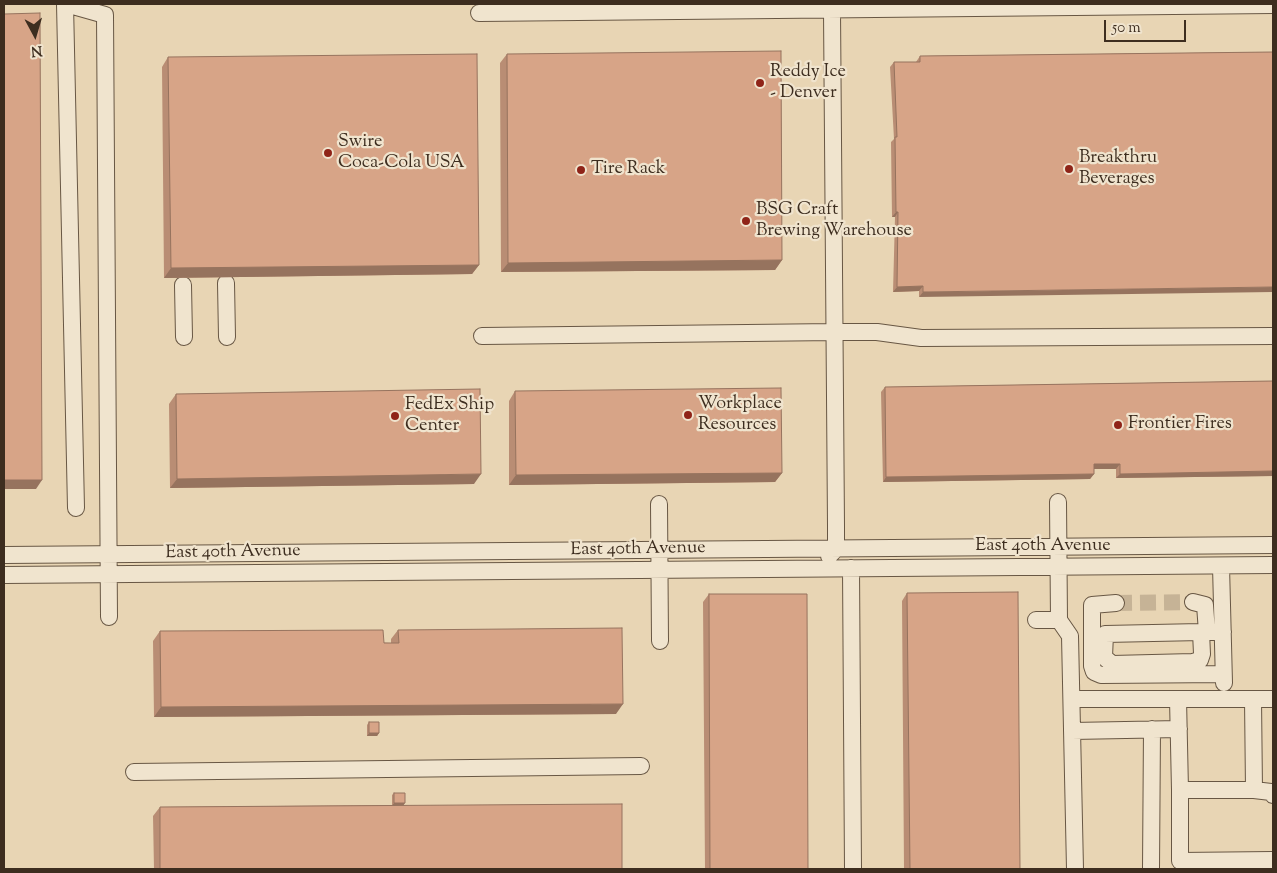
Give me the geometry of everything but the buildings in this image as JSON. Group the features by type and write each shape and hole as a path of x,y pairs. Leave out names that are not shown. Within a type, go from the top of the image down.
{"street":[{"path":"76,508 66,4 105,15 109,617"},
{"path":"479,13 832,11 1273,5"},
{"path":"771,568 818,560 830,555 836,549 832,11"},
{"path":"226,283 228,337"},
{"path":"183,285 184,337"},
{"path":"482,336 835,332 876,332 920,338 1273,336"},
{"path":"1058,502 1059,620 1070,636 1075,869"},
{"path":"659,504 660,641"},
{"name":"East 40th Avenue","path":"4,554 1273,545"},
{"name":"East 40th Avenue","path":"4,575 1273,565"},
{"path":"1210,632 1104,634 1104,657 1112,664 1193,662 1200,660 1210,632 1221,566"},
{"path":"851,568 853,869"},
{"path":"1193,602 1205,604 1210,632 1223,674 1224,699"},
{"path":"1116,603 1092,605 1092,666 1094,672 1101,675 1223,674"},
{"path":"1036,620 1059,620"},
{"path":"1072,699 1273,698"},
{"path":"1178,699 1180,865 1273,860"},
{"path":"1253,699 1254,790"},
{"path":"1151,869 1152,729"},
{"path":"1072,731 1179,729"},
{"path":"134,772 640,766"},
{"path":"1180,790 1254,790 1271,792 1273,795"}],"tunnel":[{"path":"1116,603 1193,602"}],"place":[{"name":"Reddy Ice - Denver","path":"760,83"},
{"name":"Swire Coca-Cola USA","path":"328,153"},
{"name":"Breakthru Beverages","path":"1069,169"},
{"name":"Tire Rack","path":"581,170"},
{"name":"BSG Craft Brewing Warehouse","path":"746,221"},
{"name":"Workplace Resources","path":"688,415"},
{"name":"FedEx Ship Center","path":"395,416"},
{"name":"Frontier Fires","path":"1118,425"}]}
